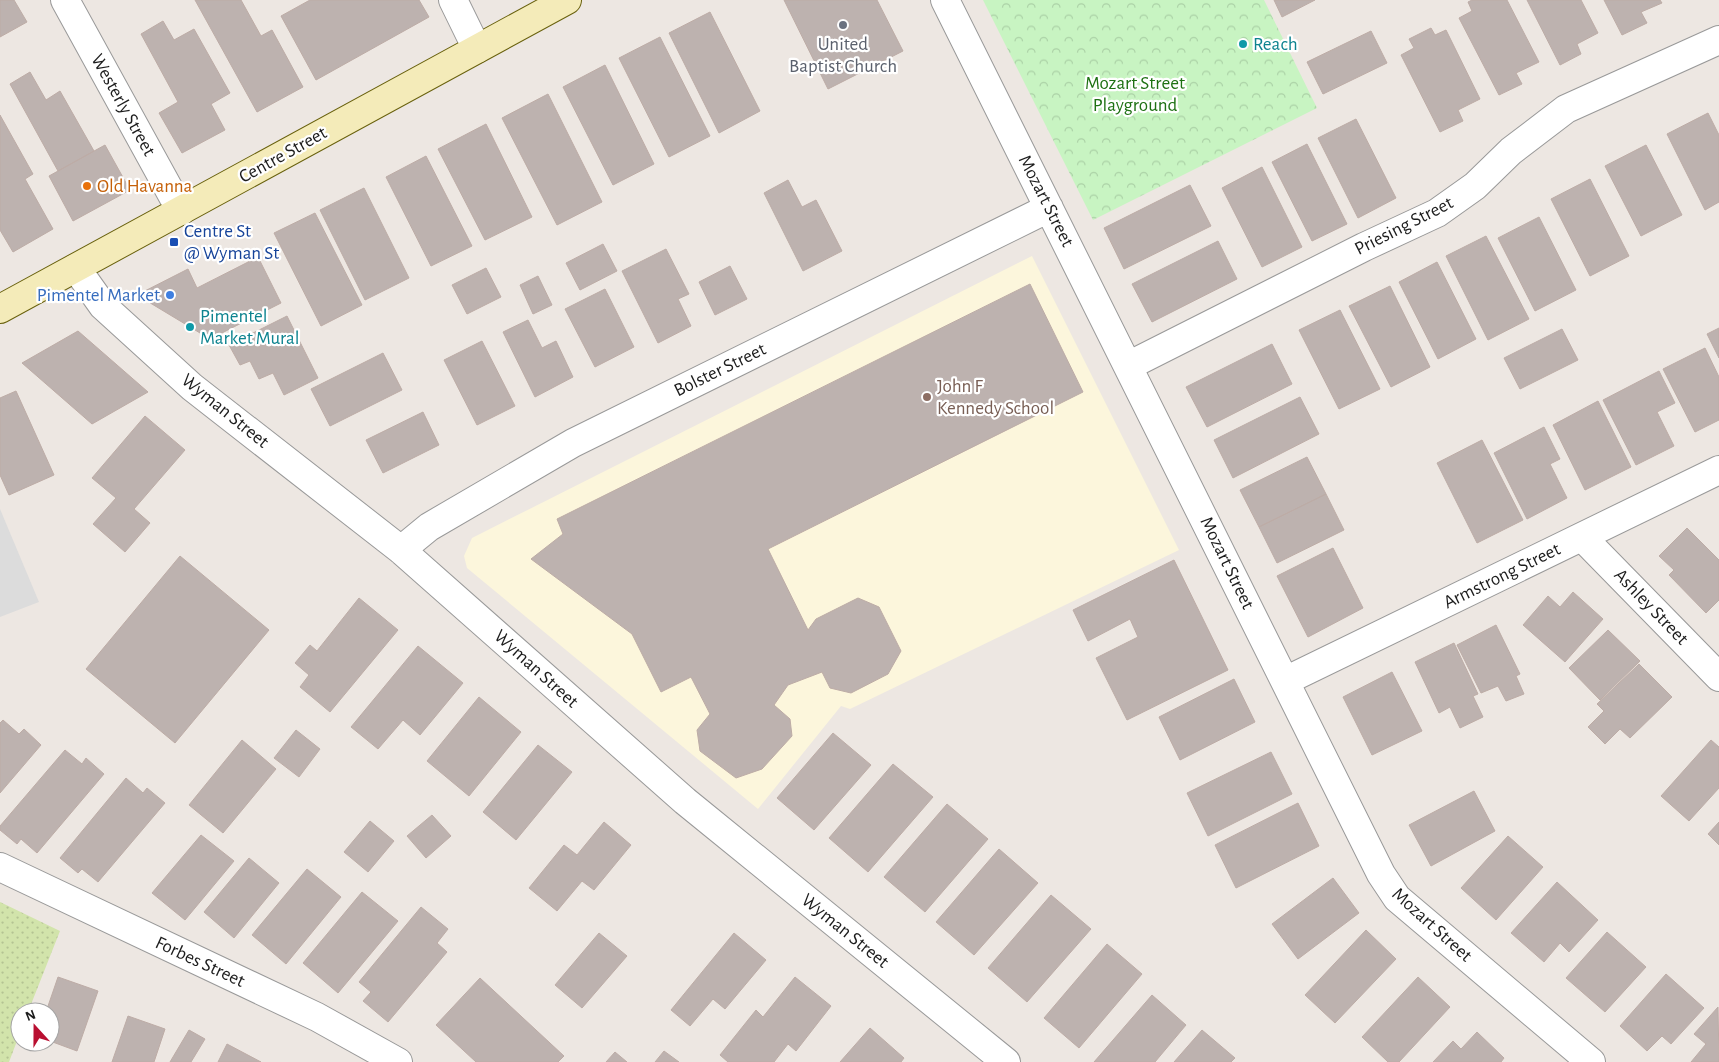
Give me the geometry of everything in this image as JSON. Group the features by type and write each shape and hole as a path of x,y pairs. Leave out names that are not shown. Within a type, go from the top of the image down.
{"main road":[{"name":"Centre Street","path":"0,309 567,0"}],"street":[{"name":"Westerly Street","path":"65,0 181,211"},
{"path":"452,0 477,49"},
{"name":"Mozart Street","path":"946,0 1377,865 1397,898 1591,1062"},
{"name":"Priesing Street","path":"1128,366 1364,247 1437,213 1475,186 1511,151 1566,109 1719,40"},
{"name":"Bolster Street","path":"401,550 430,527 574,443 1049,208"},
{"name":"Wyman Street","path":"76,268 103,306 192,387 401,550 685,801 1006,1062"},
{"name":"Armstrong Street","path":"1285,681 1583,538 1719,470"},
{"name":"Ashley Street","path":"1583,538 1719,677"},
{"name":"Forbes Street","path":"0,867 317,1017 398,1062"}],"shaded area":[{"name":"John F Kennedy School","path":"1032,256 1179,550 850,709 841,706 758,809 467,568 464,556 472,538"},
{"path":"0,509 39,602 0,617"}],"green space":[{"name":"Mozart Street Playground","path":"983,0 1264,0 1317,108 1093,220"},
{"path":"0,902 60,931 32,1002 10,1002 10,1052 13,1052 9,1062 0,1062"}],"building":[{"path":"0,0 14,0 27,22 0,37"},
{"path":"195,0 241,0 261,36 272,30 303,87 257,112"},
{"path":"310,0 419,0 429,17 316,80 281,16"},
{"name":"United Baptist Church","path":"784,0 877,0 903,51 828,89"},
{"path":"1274,0 1315,0 1282,17"},
{"path":"1472,0 1507,0 1539,62 1516,73 1522,84 1499,95 1459,18 1472,11 1468,2"},
{"path":"1527,0 1581,0 1598,33 1577,44 1581,54 1560,65"},
{"path":"1604,0 1660,0 1662,3 1641,12 1647,23 1622,35"},
{"path":"710,12 760,111 719,133 669,33"},
{"path":"163,21 174,40 194,29 230,93 211,104 225,130 182,153 159,113 178,102 141,34"},
{"path":"1431,28 1435,35 1446,30 1480,99 1458,110 1463,121 1440,132 1401,55 1414,48 1409,39"},
{"path":"1371,31 1387,63 1323,94 1307,62"},
{"path":"660,37 710,136 669,157 619,58"},
{"path":"605,65 654,164 613,185 563,87"},
{"path":"30,72 46,100 60,91 94,151 58,171 10,84"},
{"path":"548,94 602,202 557,225 502,118"},
{"path":"1708,113 1719,135 1719,202 1705,210 1667,134"},
{"path":"0,115 33,174 25,179 53,229 13,252 0,230"},
{"path":"1356,119 1396,198 1358,218 1318,138"},
{"path":"486,124 532,217 485,240 438,149"},
{"path":"1307,144 1347,224 1312,241 1272,162"},
{"path":"105,145 130,190 73,221 49,176"},
{"path":"1646,145 1682,215 1641,236 1605,166"},
{"path":"426,156 472,246 431,266 386,177"},
{"path":"1262,167 1302,247 1262,267 1222,188"},
{"path":"1590,179 1629,256 1590,276 1551,199"},
{"path":"788,180 802,207 816,200 842,251 803,271 764,193"},
{"path":"1190,185 1211,226 1124,269 1104,228"},
{"path":"364,188 409,278 365,300 320,210"},
{"path":"315,213 362,305 321,326 274,233"},
{"path":"1539,217 1576,290 1535,311 1498,238"},
{"path":"1486,236 1529,319 1488,340 1446,256"},
{"path":"1218,241 1237,279 1152,322 1132,284"},
{"path":"603,244 617,271 580,290 566,263"},
{"path":"666,249 689,294 678,299 691,326 658,343 622,271"},
{"path":"258,257 281,303 210,339 137,295 188,269 197,288"},
{"path":"1437,262 1476,339 1438,359 1399,282"},
{"path":"730,266 747,299 715,315 699,282"},
{"path":"486,268 501,297 467,314 452,285"},
{"path":"538,276 552,305 533,314 520,285"},
{"path":"1030,284 1083,392 768,549 808,630 816,619 858,598 879,607 901,651 888,674 851,693 830,688 822,672 788,685 774,705 790,719 792,736 762,769 736,778 700,751 697,730 710,714 691,677 661,692 632,634 531,559 563,534 557,519"},
{"path":"1390,286 1430,367 1391,387 1349,306"},
{"path":"605,289 634,347 595,367 565,309"},
{"path":"1340,310 1380,389 1339,409 1299,330"},
{"path":"287,316 318,378 284,395 273,373 259,379 250,361 240,365 229,345"},
{"path":"528,320 542,348 556,341 573,377 535,397 503,332"},
{"path":"1719,328 1719,358 1707,334"},
{"path":"1562,329 1578,360 1520,389 1504,358"},
{"path":"78,331 148,392 92,424 22,363"},
{"path":"482,341 515,406 477,425 444,360"},
{"path":"1272,344 1292,384 1207,427 1186,387"},
{"path":"1705,348 1719,377 1719,420 1695,432 1663,369"},
{"path":"383,353 402,390 330,426 311,389"},
{"path":"1659,371 1675,403 1657,412 1674,446 1636,465 1603,400"},
{"path":"16,391 54,475 9,495 0,475 0,398"},
{"path":"1300,397 1319,434 1233,478 1214,440"},
{"path":"1598,401 1631,467 1585,490 1553,425"},
{"path":"423,412 439,445 383,473 366,440"},
{"path":"145,416 185,450 134,509 150,523 125,552 93,524 116,498 92,478"},
{"path":"1544,427 1560,459 1550,464 1567,498 1527,519 1494,453"},
{"path":"1482,440 1523,520 1477,543 1437,463"},
{"path":"1307,457 1326,494 1259,527 1240,490"},
{"path":"1326,494 1344,530 1277,563 1259,527"},
{"path":"1687,528 1719,560 1719,600 1706,613 1669,575 1674,570 1659,556"},
{"path":"1333,548 1363,608 1308,637 1277,576"},
{"path":"180,556 269,630 175,743 86,669"},
{"path":"1174,560 1228,670 1127,720 1096,658 1138,637 1130,619 1088,641 1073,610"},
{"path":"1573,592 1603,619 1565,662 1523,625 1548,596 1560,607"},
{"path":"359,598 398,630 330,712 300,687 309,675 295,663 310,645 317,651"},
{"path":"1496,625 1520,674 1516,676 1524,694 1506,701 1498,686 1481,693 1457,645"},
{"path":"1608,630 1640,661 1600,700 1569,668"},
{"path":"1454,643 1478,694 1473,696 1483,717 1460,728 1450,707 1439,713 1415,662"},
{"path":"418,646 463,683 420,735 403,720 378,749 351,727"},
{"path":"1639,664 1672,697 1630,738 1620,729 1605,744 1588,727 1604,711 1597,704"},
{"path":"1392,672 1422,731 1372,755 1343,697"},
{"path":"1234,679 1255,722 1180,760 1159,717"},
{"path":"479,697 521,732 469,796 427,761"},
{"path":"3,720 19,734 24,729 41,745 0,793 0,723"},
{"path":"296,730 320,749 299,777 274,758"},
{"path":"833,733 871,765 814,830 777,798"},
{"path":"242,740 276,769 223,833 189,805"},
{"path":"1711,740 1719,747 1719,788 1689,821 1661,796"},
{"path":"538,745 572,772 516,840 483,812"},
{"path":"65,750 82,764 86,758 104,774 37,853 21,839 17,844 0,830 0,826"},
{"path":"1271,752 1292,794 1208,836 1187,793"},
{"path":"893,764 933,797 868,872 829,838"},
{"path":"126,778 143,793 147,788 165,803 98,882 82,869 78,873 60,858"},
{"path":"1474,791 1495,831 1431,866 1409,825"},
{"path":"1298,803 1319,846 1236,888 1215,845"},
{"path":"947,804 988,839 925,912 884,877"},
{"path":"432,815 451,836 426,858 407,836"},
{"path":"370,821 394,841 368,872 344,852"},
{"path":"604,822 631,845 594,890 582,881 557,911 529,888 564,845 577,855"},
{"path":"1719,822 1719,845 1708,834"},
{"path":"201,835 234,861 185,920 152,893"},
{"path":"1508,836 1543,867 1496,920 1461,888"},
{"path":"999,849 1038,883 974,955 936,922"},
{"path":"249,858 279,883 234,938 204,912"},
{"path":"307,869 341,897 286,964 252,935"},
{"path":"1333,878 1359,913 1298,959 1272,924"},
{"path":"1557,882 1598,920 1569,952 1560,943 1544,962 1511,933"},
{"path":"362,892 398,921 338,993 303,963"},
{"path":"1051,895 1091,929 1027,1002 988,968"},
{"path":"421,907 448,929 437,943 447,952 388,1022 363,1001 371,992 359,982"},
{"path":"1366,930 1396,959 1335,1023 1305,995"},
{"path":"1607,932 1646,967 1605,1012 1566,978"},
{"path":"599,933 627,956 582,1008 555,985"},
{"path":"734,933 766,960 725,1009 713,999 690,1026 671,1010"},
{"path":"1107,944 1142,974 1079,1048 1044,1018"},
{"path":"1666,974 1704,1008 1671,1044 1662,1036 1647,1051 1620,1026"},
{"path":"58,977 98,991 77,1051 60,1045 60,1002 49,1002"},
{"path":"795,977 831,1006 796,1051 788,1044 774,1062 728,1062 720,1055 756,1010 763,1017"},
{"path":"1418,977 1450,1007 1399,1062 1388,1062 1362,1037"},
{"path":"480,978 564,1056 558,1062 476,1062 436,1025"},
{"path":"1152,995 1186,1025 1155,1062 1094,1062"},
{"path":"1718,1007 1719,1062 1691,1062 1706,1044 1694,1034"},
{"path":"128,1016 165,1029 154,1062 112,1062"},
{"path":"870,1028 904,1058 901,1062 840,1062"},
{"path":"189,1030 205,1039 191,1062 170,1062"},
{"path":"1202,1030 1235,1058 1231,1062 1174,1062"},
{"path":"1477,1032 1504,1058 1501,1062 1433,1062 1453,1041 1461,1049"},
{"path":"227,1044 261,1062 218,1062"},
{"path":"664,1051 679,1062 655,1062"},
{"path":"615,1052 627,1062 606,1062"}],"place":[{"name":"United Baptist Church","path":"843,25"},
{"name":"Reach","path":"1243,44"},
{"name":"Old Havanna","path":"87,186"},
{"name":"Centre St @ Wyman St","path":"174,242"},
{"name":"Pimentel Market","path":"170,295"},
{"name":"Pimentel Market Mural","path":"190,327"},
{"name":"John F Kennedy School","path":"927,397"}]}
